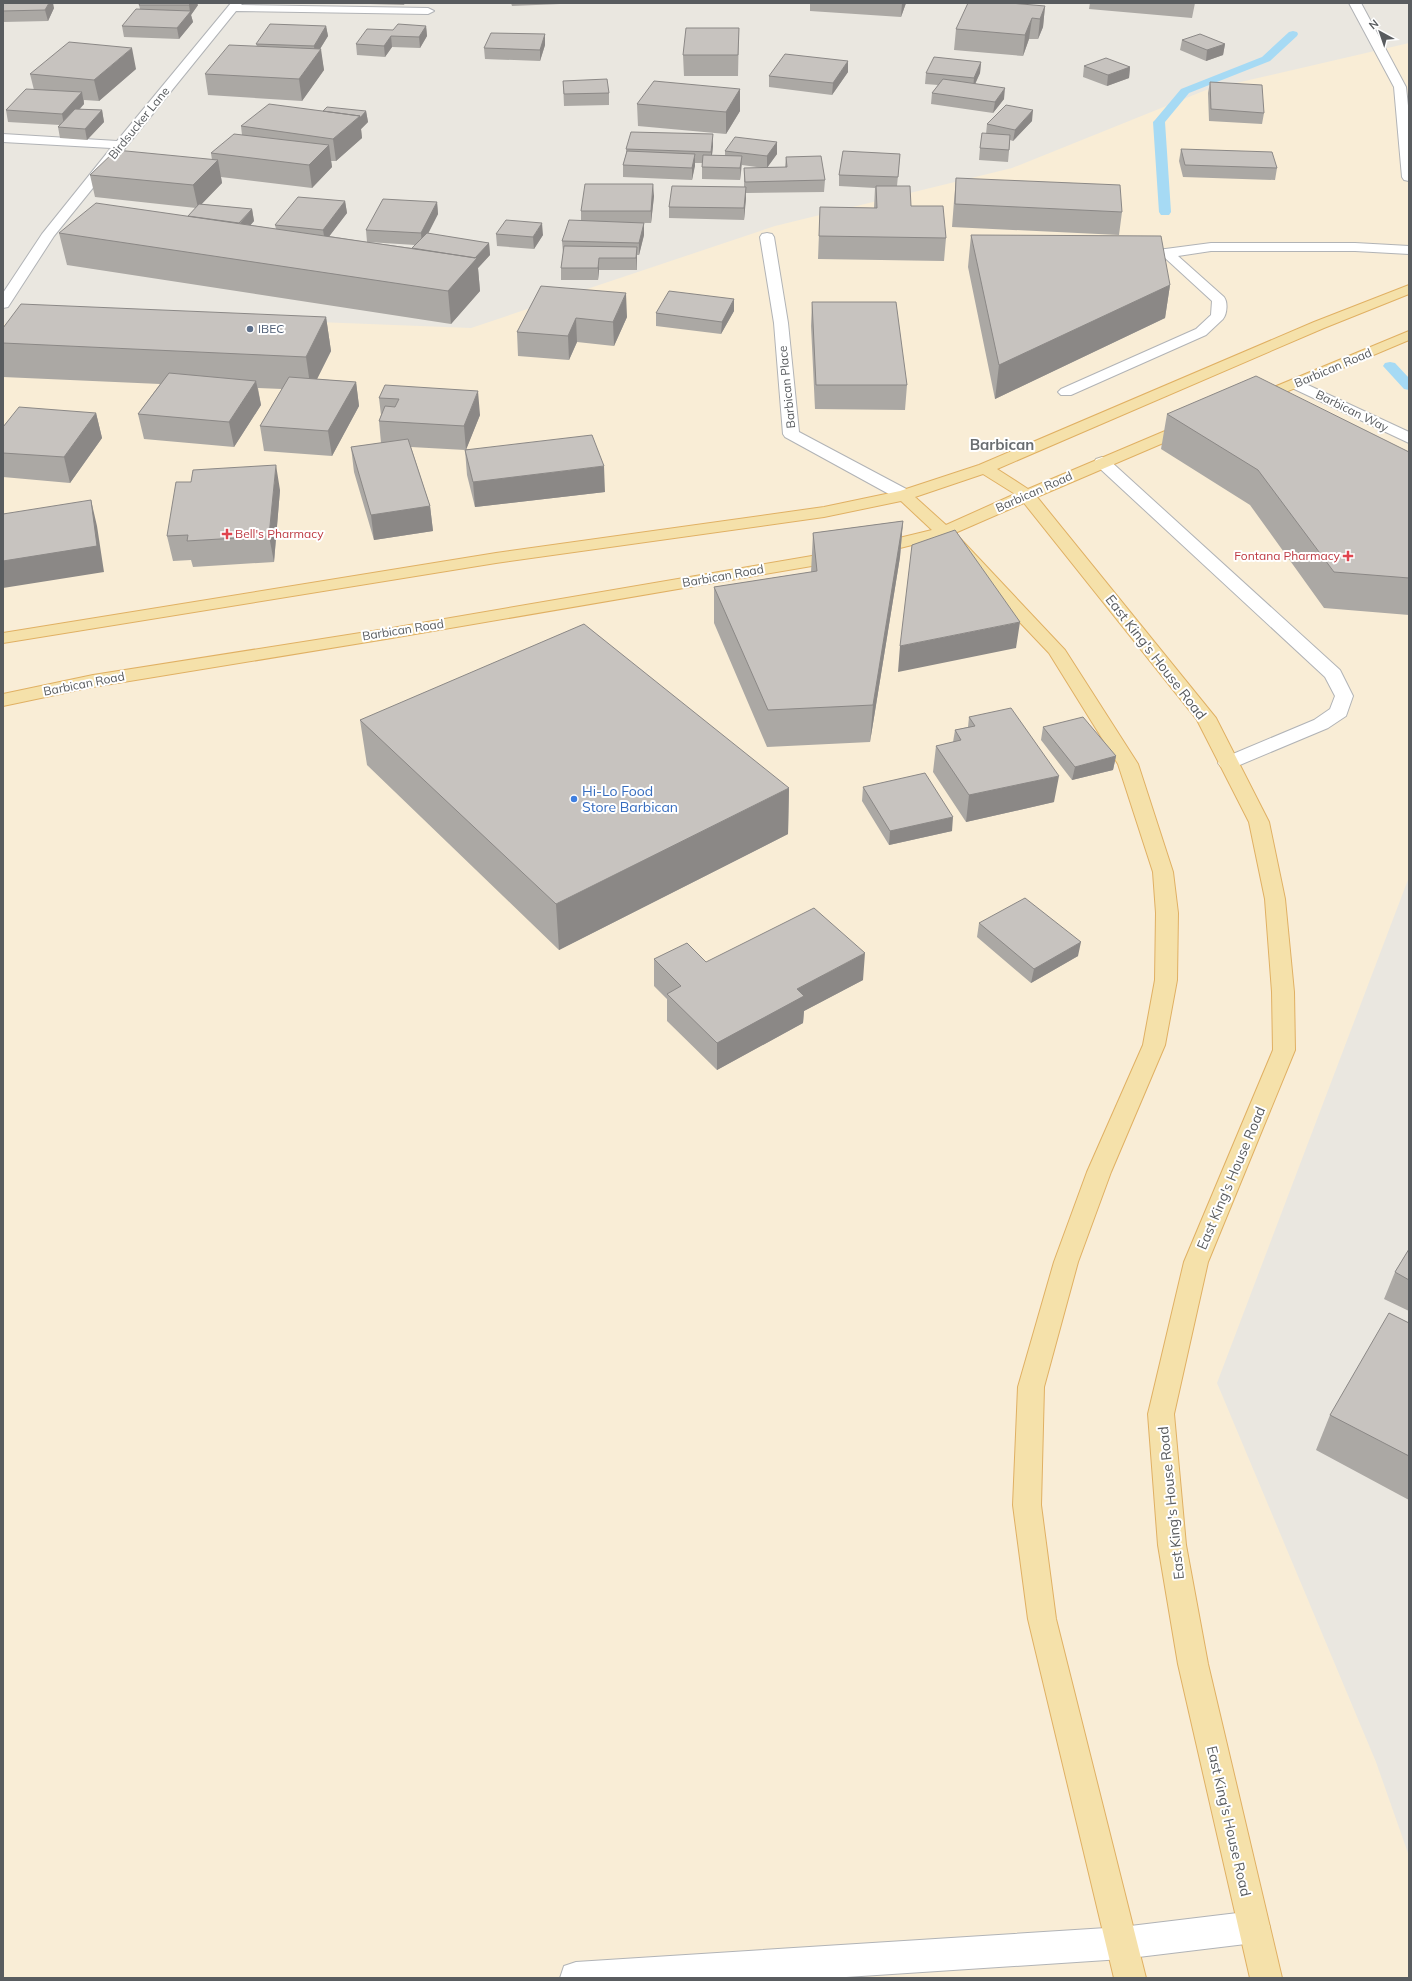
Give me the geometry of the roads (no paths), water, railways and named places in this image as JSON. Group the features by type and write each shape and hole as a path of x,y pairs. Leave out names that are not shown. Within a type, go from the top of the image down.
{"main road":[{"path":"3,638 496,558 824,512 904,495 985,468 1319,325 1409,289"},
{"name":"Barbican Road","path":"1238,407 1409,336"},
{"name":"Barbican Road","path":"3,700 93,680 392,633 863,552 944,532 1102,462 1202,421"},
{"name":"East King's House Road","path":"985,468 1027,495 1206,718 1259,822 1275,899 1283,992 1284,1050 1196,1262 1162,1414 1172,1544 1192,1657 1266,1978"},
{"path":"904,495 944,532 1056,650 1128,764 1163,872 1167,913 1166,980 1154,1045 1099,1172 1066,1262 1031,1388 1027,1505 1042,1619 1130,1978"}],"street":[{"path":"1355,3 1405,94 1409,177"},
{"path":"235,5 428,11"},
{"name":"Birdsucker Lane","path":"3,304 49,234 235,5"},
{"path":"3,138 120,145"},
{"name":"Barbican Place","path":"767,237 781,322 791,434 904,495"},
{"path":"1124,258 1211,247 1355,247 1409,250"},
{"path":"1066,392 1201,332 1218,316 1219,300 1167,253"},
{"name":"Barbican Way","path":"1295,384 1409,438"},
{"path":"1102,462 1333,674 1344,696 1339,712 1322,724 1228,763"},
{"path":"576,1978 1122,1943 1254,1926"}],"waterway":[{"path":"1165,212 1159,122 1185,91 1266,59 1293,34"},
{"path":"1390,366 1409,386"}],"place":[{"name":"IBEC","path":"250,329"},
{"name":"Bell's Pharmacy","path":"227,534"},
{"name":"Fontana Pharmacy","path":"1348,556"},
{"name":"Hi-Lo Food Store Barbican","path":"574,799"}],"district":[{"name":"Barbican","path":"1002,445"}]}
